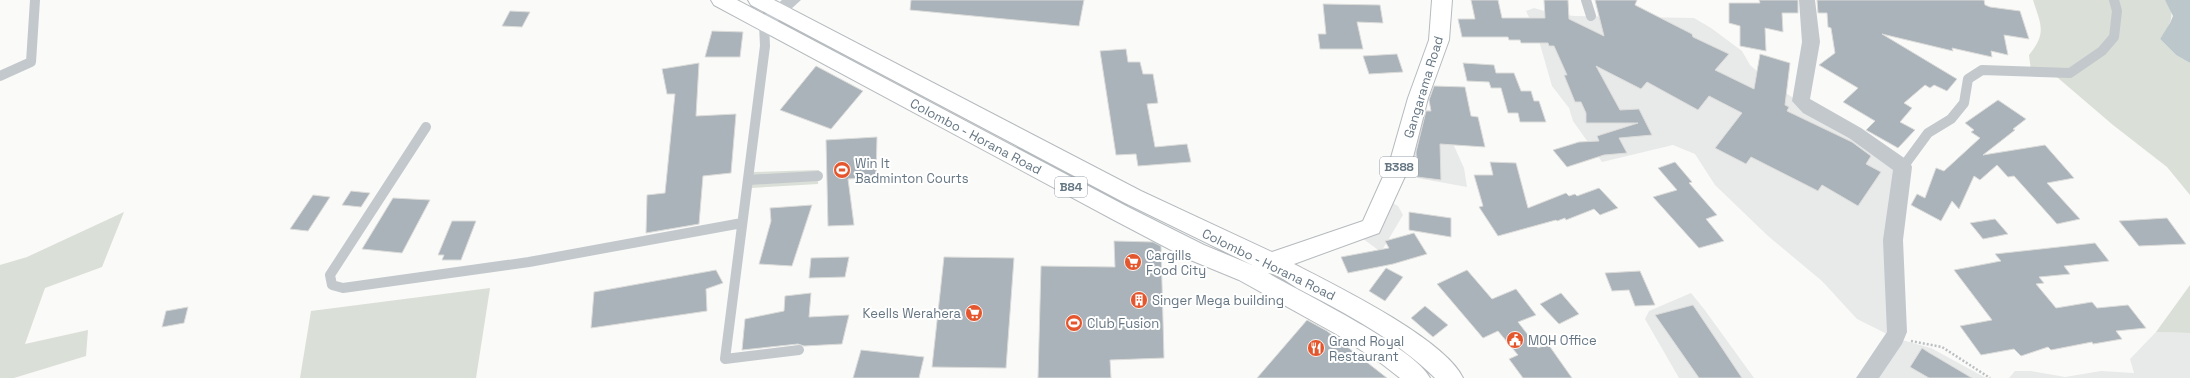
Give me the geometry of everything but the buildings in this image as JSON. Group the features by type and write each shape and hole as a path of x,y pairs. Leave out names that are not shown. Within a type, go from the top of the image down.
{"main road":[{"name":"Colombo - Horana Road","path":"721,0 778,12"},
{"name":"Colombo - Horana Road","path":"758,0 1045,162 1196,252 1247,273 1344,327 1391,356 1418,378"},
{"name":"Gangarama Road","path":"1247,273 1270,262 1371,227 1401,161 1418,98 1439,40 1442,0"},
{"name":"Colombo - Horana Road","path":"1045,162 1270,262 1358,309 1406,339 1429,356 1451,378"}],"street":[{"path":"1807,0 1811,42 1801,101 1809,108 1854,133 1903,167 1894,240 1897,332 1895,338 1866,378"}],"lane":[{"path":"0,76 32,62 35,0"},
{"path":"1586,0 1591,16"},
{"path":"1903,167 1928,133 1951,119 1964,103 1968,78 1982,70 2070,73 2102,51 2114,37 2117,11 2114,0"},
{"path":"778,12 765,46 724,359 799,350"},
{"path":"426,127 330,275 332,285 342,288 529,262 641,240 742,223"},
{"path":"748,180 818,176"}],"path":[{"path":"1895,338 1942,347 1990,378"}],"shaded area":[{"path":"2033,0 2165,0 2169,5 2172,15 2169,25 2160,39 2176,55 2190,63 2190,195 2167,167 2113,125 2051,72 2031,71 2029,55 2038,41 2041,29"},
{"path":"2165,0 2190,0 2190,63 2176,55 2160,39 2173,16"},
{"path":"1534,8 1555,14 1575,16 1694,18 1711,28 1742,51 1750,65 1773,85 1903,167 1895,338 1857,319 1822,281 1768,236 1715,185 1695,154 1673,145 1602,162 1573,121 1569,108 1552,86 1537,34 1526,11"},
{"path":"1416,105 1440,115 1464,168 1467,187 1395,174"},
{"path":"819,170 818,184 751,188 752,172"},
{"path":"1384,198 1398,206 1403,215 1381,252 1355,233"},
{"path":"124,212 102,267 45,288 25,344 88,330 86,356 14,378 0,378 0,265 27,257"},
{"path":"2190,285 2190,333 2156,332"},
{"path":"490,288 476,378 300,378 311,311"},
{"path":"1691,293 1754,378 1679,378 1645,319 1649,311"},
{"path":"2156,332 2190,333 2190,378 2009,378 2015,371 2031,371 2065,377 2101,371 2134,373 2130,359"},
{"path":"1895,338 1931,348 1986,378 1867,378"}],"place":[{"name":"Win It Badminton Courts","path":"842,170"},
{"name":"Cargills Food City","path":"1133,262"},
{"name":"Singer Mega building","path":"1139,300"},
{"name":"Keells Werahera","path":"974,313"},
{"name":"Club Fusion","path":"1074,323"},
{"name":"MOH Office","path":"1515,340"},
{"name":"Grand Royal Restaurant","path":"1316,348"}]}
